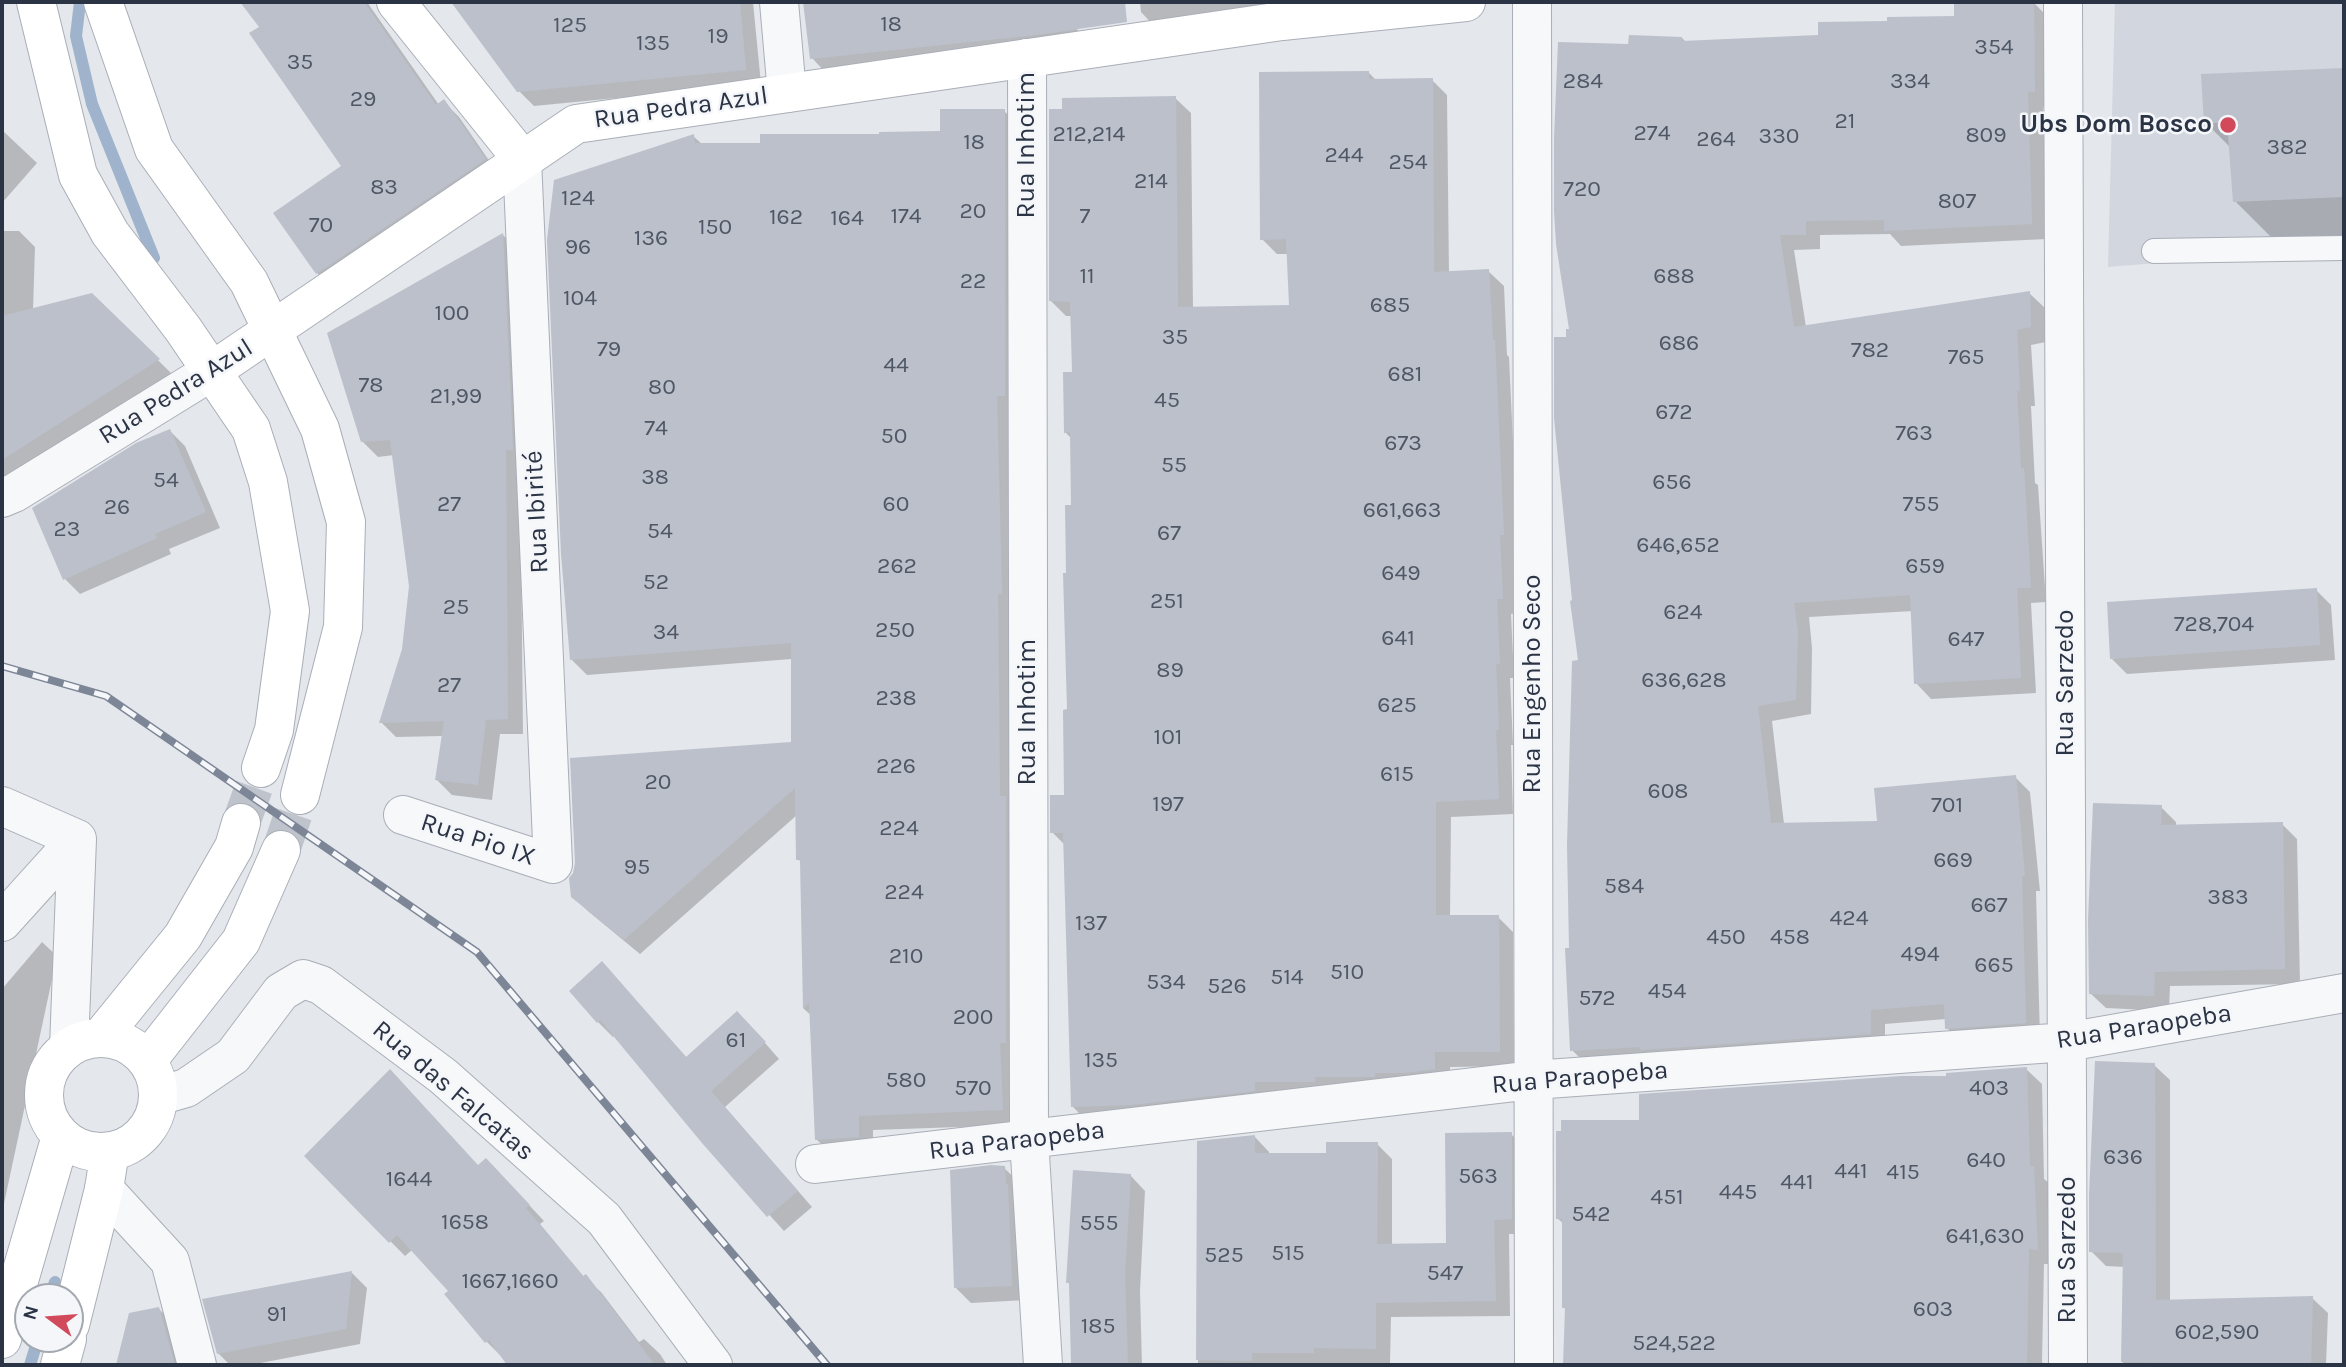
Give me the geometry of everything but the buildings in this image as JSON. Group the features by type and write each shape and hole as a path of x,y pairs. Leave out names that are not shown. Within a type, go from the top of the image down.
{"street":[{"path":"36,2 78,175 110,233 212,371 251,429 268,482 289,611 274,730 261,768"},
{"path":"103,2 154,149 249,282 320,429 346,523 344,627 300,796"},
{"path":"396,2 522,159"},
{"path":"779,2 787,93"},
{"name":"Rua Pedra Azul","path":"2,498 212,371 576,124 1282,21 1466,2"},
{"name":"Rua Engenho Seco","path":"1532,2 1534,1365"},
{"name":"Rua Sarzedo","path":"2063,2 2068,1365"},
{"name":"Rua Inhotim","path":"1027,58 1029,1139 1043,1365"},
{"name":"Rua Ibirité","path":"522,159 553,864"},
{"path":"2,806 77,839"},
{"name":"Rua Pio IX","path":"403,815 553,864"},
{"path":"85,1042 120,1040 135,1049 152,1079 154,1115 144,1132 129,1145 110,1151 93,1152 75,1146 61,1136 48,1119 44,1100 45,1080 54,1062 85,1042 183,936 234,847 241,823"},
{"path":"2,922 77,839"},
{"path":"77,839 85,1042"},
{"path":"152,1079 241,941 281,850"},
{"name":"Rua das Falcatas","path":"152,1079 186,1088 233,1056 281,992 303,979 321,985 443,1076 604,1219 713,1365"},
{"name":"Rua Paraopeba","path":"815,1164 1534,1080 2067,1042 2344,993"},
{"path":"2,1339 61,1136"},
{"path":"80,1283 104,1189 110,1151"},
{"path":"104,1189 170,1262 197,1365"}],"lane":[{"path":"2154,251 2344,248"}],"shaded area":[{"name":"Ubs Dom Bosco","path":"2115,2 2344,2 2344,267 2341,248 2108,267"}],"waterway":[{"path":"80,2 76,36 92,104 154,258"},
{"path":"30,1365 34,1353"}],"tunnel":[{"path":"241,823 261,768"},
{"path":"281,850 300,795"}],"railway":[{"path":"2,666 106,696 477,952 827,1365"}],"place":[{"name":"Ubs Dom Bosco","path":"2228,125"}]}
